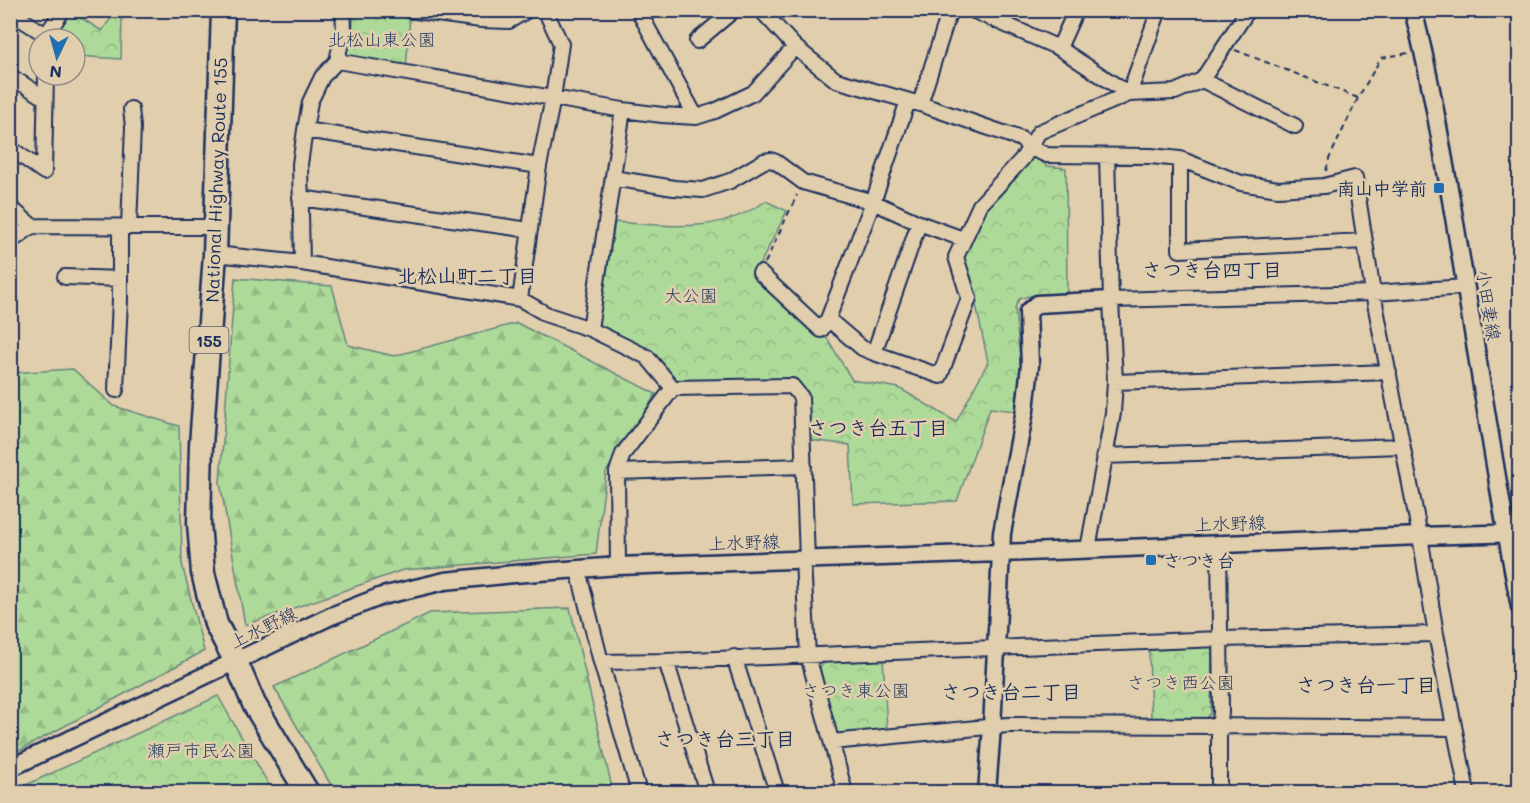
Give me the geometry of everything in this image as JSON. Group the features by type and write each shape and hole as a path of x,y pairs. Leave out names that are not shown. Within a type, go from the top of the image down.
{"highway":[{"name":"National Highway Route 155","path":"223,10 215,254 201,445 199,523 202,573 216,624 254,704 307,792"}],"street":[{"path":"52,27 63,10"},
{"path":"302,263 300,164 305,130 310,102 322,77 337,61 344,28 343,10"},
{"path":"408,10 481,20 509,21 528,10"},
{"path":"520,299 538,166 553,98 561,44 545,10"},
{"path":"638,10 696,117"},
{"path":"698,41 734,10"},
{"path":"761,10 795,47 836,80 914,102 1021,139 1030,148 1047,155 1151,156 1180,159 1241,183 1278,189 1324,186 1355,178 1373,293 1467,792"},
{"path":"760,273 821,330 828,319 950,10"},
{"path":"972,10 1059,48 1129,94"},
{"path":"1004,24 1010,10"},
{"path":"1059,48 1076,10"},
{"path":"1129,94 1159,10"},
{"path":"828,319 862,348 940,376 969,298 956,257 963,239 980,205 1023,158 1039,132 1129,94 1175,93 1202,80 1248,10"},
{"name":"小田妻線","path":"1413,10 1424,51 1513,534 1520,607"},
{"path":"10,12 32,27"},
{"path":"337,61 623,110 696,117 715,111 753,93 795,47"},
{"path":"10,76 45,98"},
{"path":"1202,80 1295,126"},
{"path":"10,148 44,172 45,87"},
{"path":"116,390 120,279 133,127 131,109"},
{"path":"590,329 623,110"},
{"path":"305,130 538,166"},
{"path":"1088,549 1113,413 1115,382 1107,156"},
{"path":"1180,159 1180,250 1365,241"},
{"path":"613,178 674,188 703,190 730,181 764,161 771,160 803,182 873,202 919,223 963,239"},
{"path":"300,198 530,230"},
{"path":"10,207 32,226"},
{"path":"874,353 919,223"},
{"path":"10,242 32,226 216,227"},
{"path":"215,254 302,263 520,299 548,315 590,329 647,357 674,388 792,386 801,397 808,656 845,792"},
{"path":"65,277 120,279"},
{"path":"987,792 1002,533 1025,410 1029,365 1028,312 1036,304 1373,293 1467,287"},
{"path":"1115,382 1389,372"},
{"path":"618,566 617,472 624,454 674,388"},
{"path":"1104,456 1402,446"},
{"path":"617,472 804,466"},
{"name":"上水野線","path":"10,768 331,616 382,596 445,581 618,566 1513,534"},
{"path":"1219,543 1221,713 1219,792"},
{"path":"578,570 601,662 639,792"},
{"path":"601,662 1220,639 1436,634"},
{"path":"734,657 777,792"},
{"path":"666,661 707,792"},
{"path":"832,742 1008,725 1454,728"}],"path":[{"path":"1225,46 1358,98"},
{"path":"1324,186 1329,159 1358,98 1381,58 1424,51"},
{"path":"760,273 803,182"}],"green space":[{"path":"70,11 102,31 113,15 122,16 121,59 87,57 87,27 59,27"},
{"name":"北松山東公園","path":"354,11 410,17 406,70 348,61 343,53 352,33"},
{"name":"大公園","path":"1032,155 1047,166 1066,168 1067,294 1029,296 1019,299 1015,308 1021,368 1015,411 990,408 957,501 853,504 850,445 810,440 809,394 796,380 681,382 672,377 652,352 598,326 615,222 675,226 712,223 748,212 766,201 787,211 755,274 819,337 827,338 852,380 899,388 956,422 988,362 975,300 962,263 965,246 983,209"},
{"path":"235,278 332,286 348,345 394,356 517,323 656,394 606,472 596,554 403,570 245,625 220,482"},
{"path":"73,369 114,406 179,426 182,564 204,651 11,755 11,373"},
{"path":"570,608 613,792 335,792 274,687 430,613"},
{"name":"さつき西公園","path":"1212,647 1211,713 1206,719 1151,718 1149,650"},
{"name":"さつき東公園","path":"883,658 887,731 837,736 820,668 826,660"},
{"name":"瀬戸市民公園","path":"218,696 273,792 11,792"}],"place":[{"name":"南山中学前","path":"1439,188"},
{"name":"さつき台","path":"1151,560"}],"district":[{"name":"さつき台四丁目","path":"1212,269"},
{"name":"北松山町二丁目","path":"467,275"},
{"name":"さつき台五丁目","path":"878,427"},
{"name":"さつき台一丁目","path":"1366,684"},
{"name":"さつき台二丁目","path":"1011,691"},
{"name":"さつき台三丁目","path":"725,738"}]}
